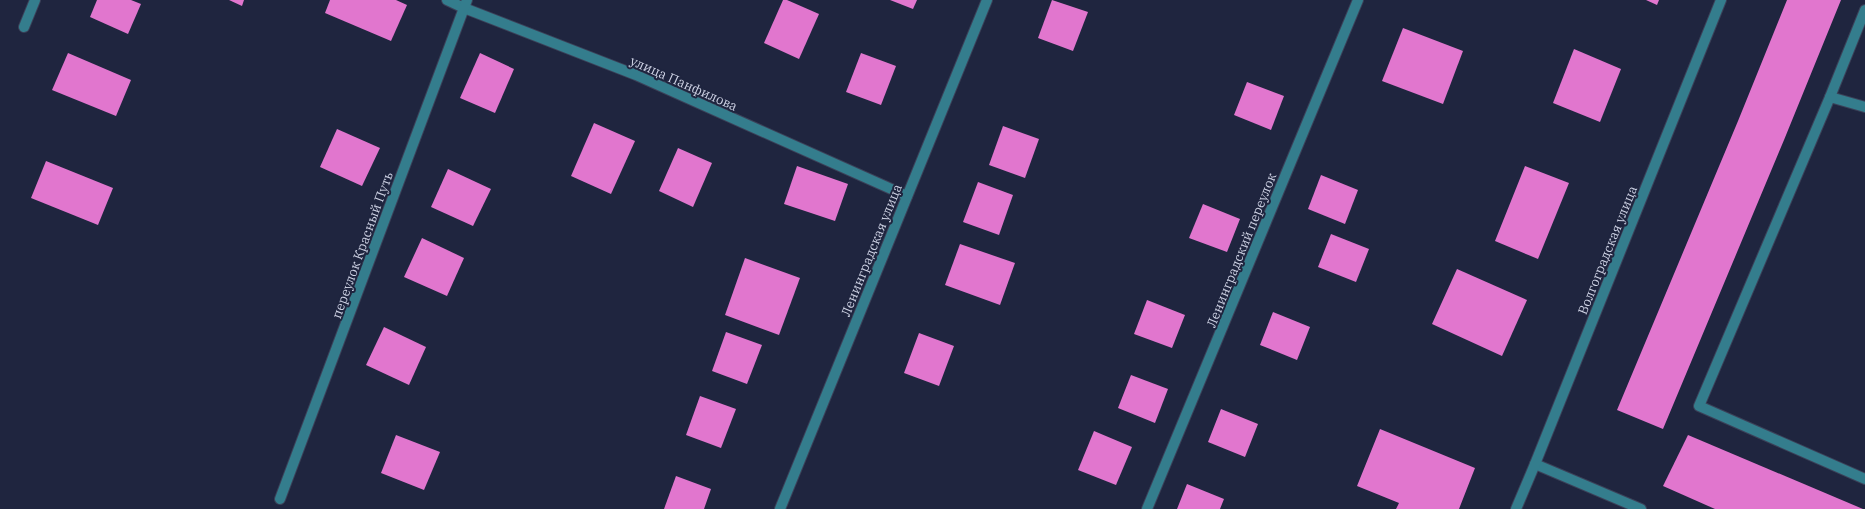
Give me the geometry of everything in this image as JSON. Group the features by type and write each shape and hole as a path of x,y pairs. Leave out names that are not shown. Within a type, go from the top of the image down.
{"street":[{"path":"24,27 35,0"},
{"name":"улица Панфилова","path":"447,0 466,4 636,75 907,196"},
{"name":"Ленинградская улица","path":"780,509 987,0"},
{"name":"Ленинградский переулок","path":"1147,509 1358,0"},
{"name":"Волгоградская улица","path":"1516,509 1721,0"},
{"name":"переулок Красный Путь","path":"280,499 466,4"},
{"path":"1865,10 1830,97 1699,406 1865,479"},
{"path":"1830,97 1865,107"},
{"path":"1535,464 1641,509"}],"building":[{"path":"97,0 131,0 141,4 128,34 90,17"},
{"path":"229,0 244,0 242,6"},
{"path":"330,0 396,0 407,5 391,41 325,13"},
{"path":"783,0 787,0 819,14 799,59 764,43"},
{"path":"890,0 917,0 913,9"},
{"path":"1052,0 1088,12 1073,51 1038,38"},
{"path":"1646,0 1659,0 1657,5"},
{"path":"1787,0 1841,0 1663,429 1617,410"},
{"path":"1403,28 1463,51 1443,104 1382,81"},
{"path":"1574,49 1621,69 1600,122 1553,103"},
{"path":"68,53 131,80 116,116 52,90"},
{"path":"480,53 514,69 495,113 460,98"},
{"path":"861,53 896,66 881,105 846,92"},
{"path":"1247,82 1284,96 1271,130 1234,115"},
{"path":"594,123 635,141 611,194 571,176"},
{"path":"1003,126 1039,139 1025,178 989,165"},
{"path":"337,129 380,148 362,186 320,167"},
{"path":"678,148 712,163 693,207 659,191"},
{"path":"46,161 113,188 98,225 31,198"},
{"path":"797,166 848,184 835,221 784,204"},
{"path":"1525,166 1569,183 1538,259 1495,241"},
{"path":"448,169 491,189 473,226 431,207"},
{"path":"1321,175 1358,190 1345,224 1308,209"},
{"path":"978,182 1013,195 999,235 963,222"},
{"path":"1203,204 1240,219 1227,252 1189,238"},
{"path":"1331,234 1369,249 1356,282 1318,267"},
{"path":"422,238 464,258 447,296 404,277"},
{"path":"960,244 1015,263 1000,305 945,285"},
{"path":"745,258 800,278 779,335 725,315"},
{"path":"1457,269 1527,300 1502,356 1432,324"},
{"path":"1147,300 1185,315 1172,348 1134,334"},
{"path":"1273,312 1310,327 1297,360 1260,345"},
{"path":"384,327 426,347 409,385 366,365"},
{"path":"726,332 762,345 747,384 712,371"},
{"path":"919,333 954,346 939,386 904,373"},
{"path":"1131,375 1168,389 1155,423 1118,408"},
{"path":"700,396 736,409 721,448 686,435"},
{"path":"1221,409 1258,424 1245,457 1208,442"},
{"path":"1380,429 1475,468 1459,509 1396,509 1399,503 1357,486"},
{"path":"1094,431 1132,447 1116,485 1078,470"},
{"path":"396,435 440,452 424,490 381,473"},
{"path":"1688,435 1863,509 1715,509 1663,486"},
{"path":"676,476 711,489 704,509 664,509"},
{"path":"1187,484 1224,499 1220,509 1177,509"}]}
